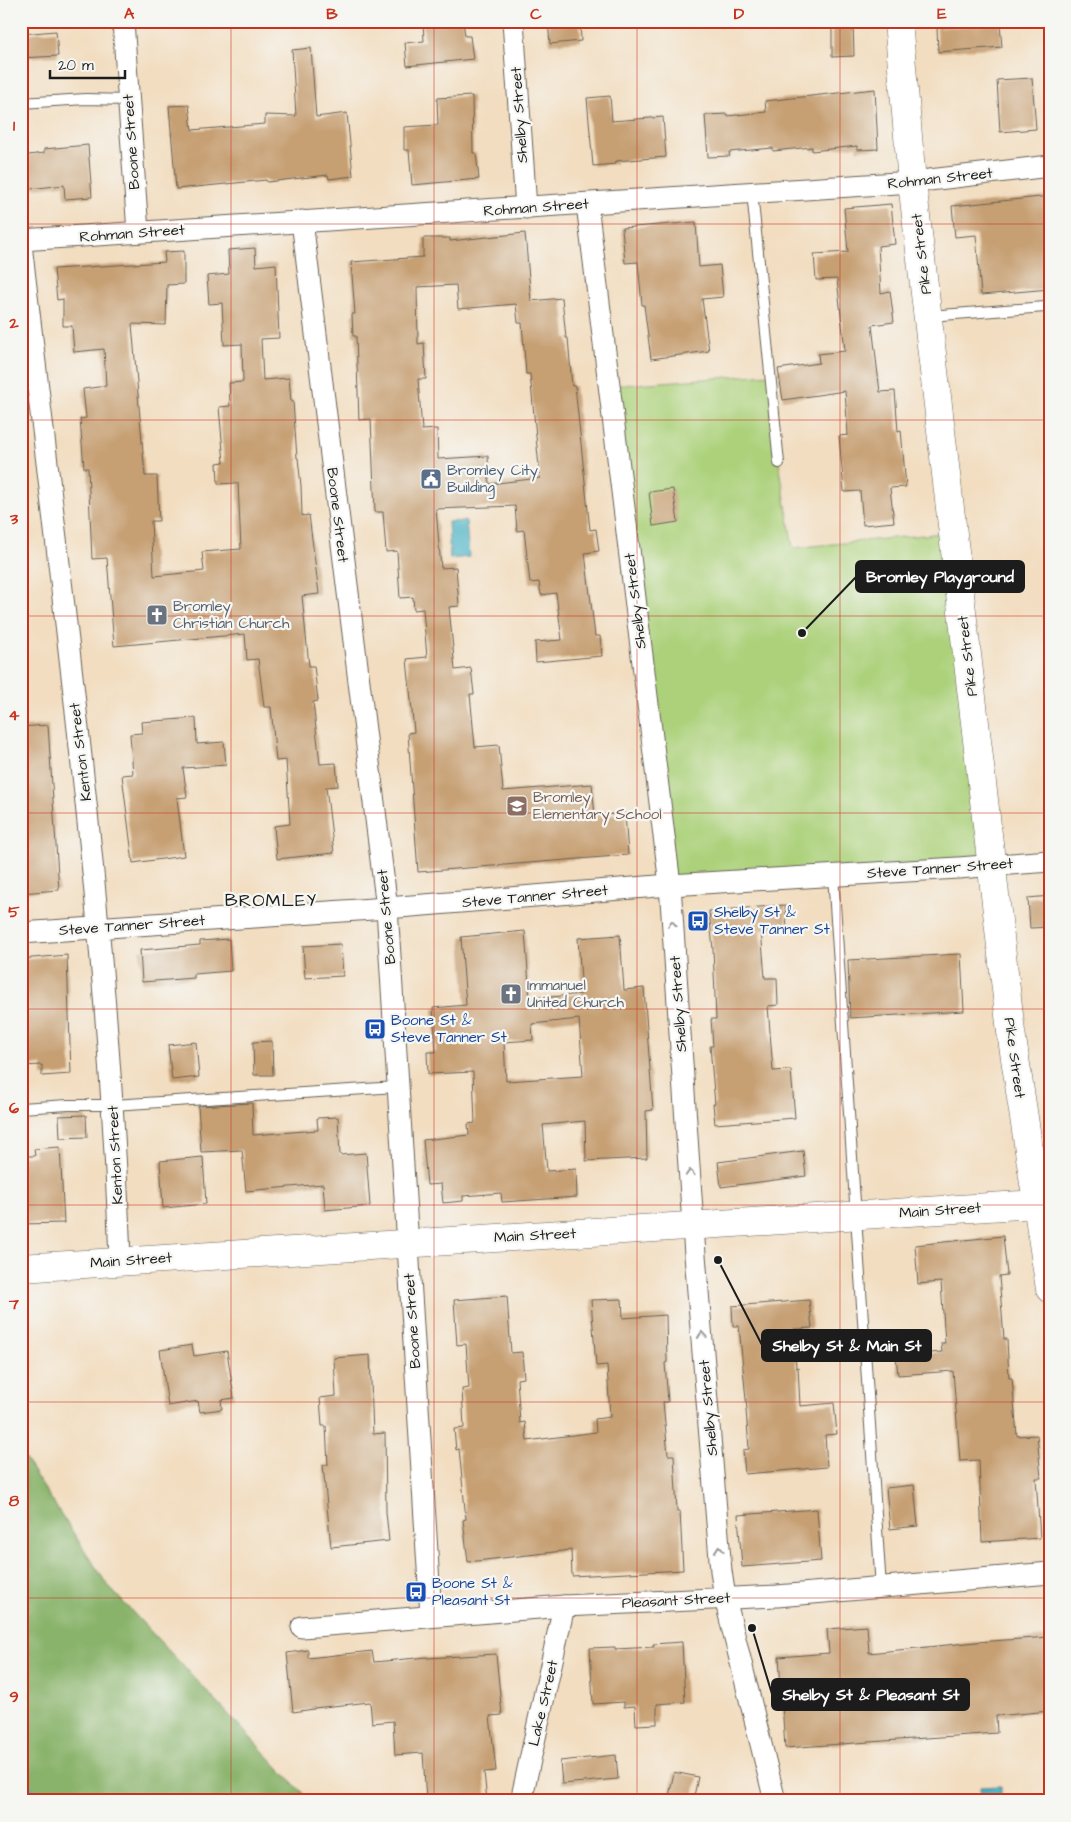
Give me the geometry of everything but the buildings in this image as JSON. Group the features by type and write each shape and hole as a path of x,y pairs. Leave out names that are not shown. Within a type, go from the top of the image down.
{"main road":[{"name":"Pike Street","path":"898,21 912,182 1011,1032 1043,1203 1050,1289"},
{"name":"Main Street","path":"21,1268 1043,1203"}],"street":[{"name":"Boone Street","path":"123,21 138,232"},
{"name":"Shelby Street","path":"513,21 526,208"},
{"name":"Rohman Street","path":"21,240 912,182 1050,166"},
{"name":"Shelby Street","path":"587,204 670,886 693,1226 721,1571 725,1598 775,1801"},
{"name":"Boone Street","path":"302,222 387,908 431,1616"},
{"name":"Kenton Street","path":"21,244 99,928 113,1105 120,1261"},
{"name":"Steve Tanner Street","path":"21,933 387,908 670,886 1050,861"},
{"name":"Pleasant Street","path":"302,1627 564,1606 778,1596 1050,1573"},
{"name":"Lake Street","path":"521,1801 564,1606"}],"lane":[{"path":"21,103 86,99 128,100"},
{"path":"752,192 779,462"},
{"path":"928,316 1045,307"},
{"path":"833,875 881,1588"},
{"path":"21,1108 113,1105 397,1087"}],"green space":[{"path":"770,374 779,463 793,548 953,532 992,866 670,885 609,386"},
{"path":"21,1453 108,1586 310,1801 21,1801"}],"water":[{"path":"466,521 469,557 450,559 448,522"},
{"path":"1001,1786 1001,1801 981,1801 980,1787"}],"waterway":[{"path":"21,1785 48,1801"}],"place":[{"name":"Bromley City Building","path":"431,479"},
{"name":"Bromley Christian Church","path":"157,615"},
{"name":"Bromley Playground","path":"802,633"},
{"name":"Bromley Elementary School","path":"517,806"},
{"name":"Shelby St & Steve Tanner St","path":"698,921"},
{"name":"Immanuel United Church","path":"511,994"},
{"name":"Boone St & Steve Tanner St","path":"375,1029"},
{"name":"Shelby St & Main St","path":"718,1260"},
{"name":"Boone St & Pleasant St","path":"416,1592"},
{"name":"Shelby St & Pleasant St","path":"752,1628"}],"district":[{"name":"BROMLEY","path":"271,900"}]}
